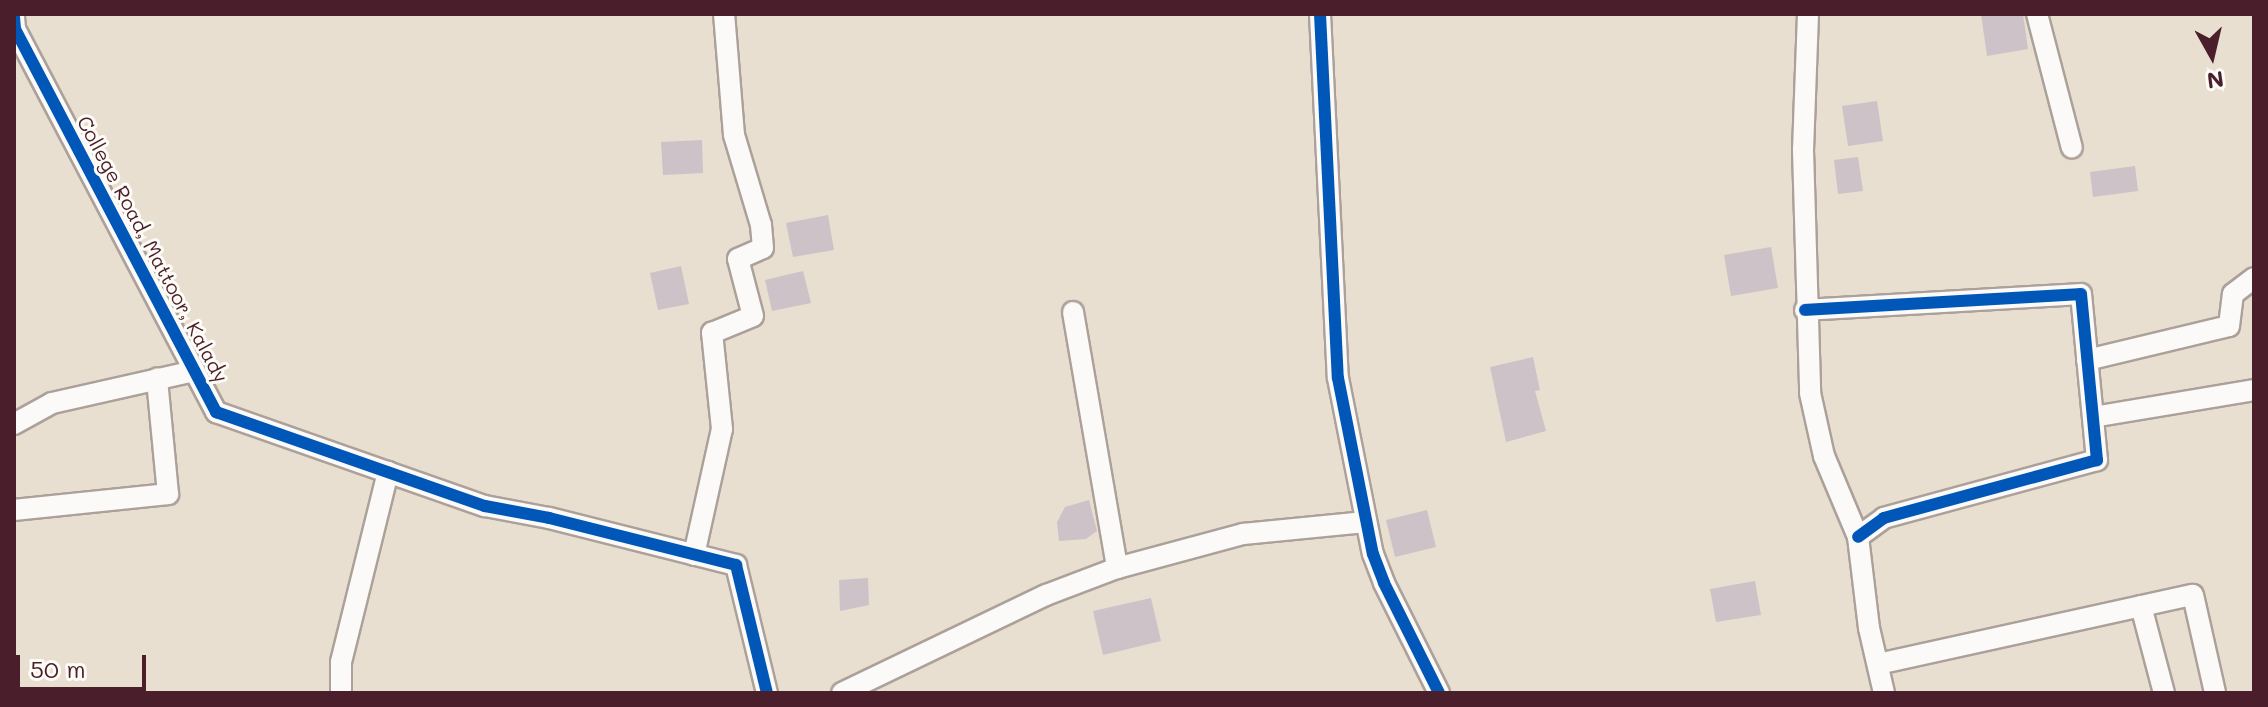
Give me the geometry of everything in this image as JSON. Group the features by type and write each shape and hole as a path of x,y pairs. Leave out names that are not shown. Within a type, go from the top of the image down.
{"street":[{"path":"694,555 722,429 712,333 753,316 738,259 763,248 761,225 734,135 724,14"},
{"path":"1320,14 1334,344 1365,522 1384,583 1439,693"},
{"path":"1808,14 1803,150 1805,310 1814,420 1828,467 1858,537 1869,628 1884,693"},
{"path":"2037,14 2072,148"},
{"name":"College Road, Mattoor, Kalady","path":"14,17 15,29 216,412 485,506 736,565 767,693"},
{"path":"2087,360 2229,326 2233,294 2254,278"},
{"path":"1805,310 2081,294 2097,460 1884,518 1858,537"},
{"path":"1073,312 1117,568"},
{"path":"14,424 52,403 194,371"},
{"path":"15,506 168,494 157,379"},
{"path":"2093,417 2254,390"},
{"path":"341,693 341,662 388,472"},
{"path":"842,693 1046,595 1117,568 1243,534 1365,522"},
{"path":"1878,664 2193,595 2215,693"},
{"path":"2141,606 2164,693"}],"building":[{"path":"1981,14 2023,14 2028,49 1987,56"},
{"path":"1877,101 1883,141 1848,146 1842,106"},
{"path":"702,140 703,173 663,175 661,142"},
{"path":"1858,157 1863,191 1838,194 1834,160"},
{"path":"2135,166 2138,191 2093,197 2090,172"},
{"path":"828,215 834,250 793,257 786,223"},
{"path":"1771,247 1778,288 1731,296 1724,255"},
{"path":"681,266 689,304 658,310 650,273"},
{"path":"803,271 811,303 772,311 765,280"},
{"path":"1533,357 1540,390 1535,391 1546,431 1506,442 1490,367"},
{"path":"1089,500 1097,531 1086,539 1059,541 1057,522 1065,507"},
{"path":"1427,510 1436,547 1395,557 1386,520"},
{"path":"868,578 869,605 840,611 839,580"},
{"path":"1755,581 1761,615 1716,622 1710,589"},
{"path":"1151,598 1161,641 1103,655 1093,611"}],"cycle path":[{"path":"1320,14 1338,378 1373,554 1384,583 1439,693"},
{"path":"14,17 15,29 216,412 485,506 549,518 736,565 767,693"},
{"path":"1805,310 2081,294 2097,460 1884,518 1858,537"}]}
